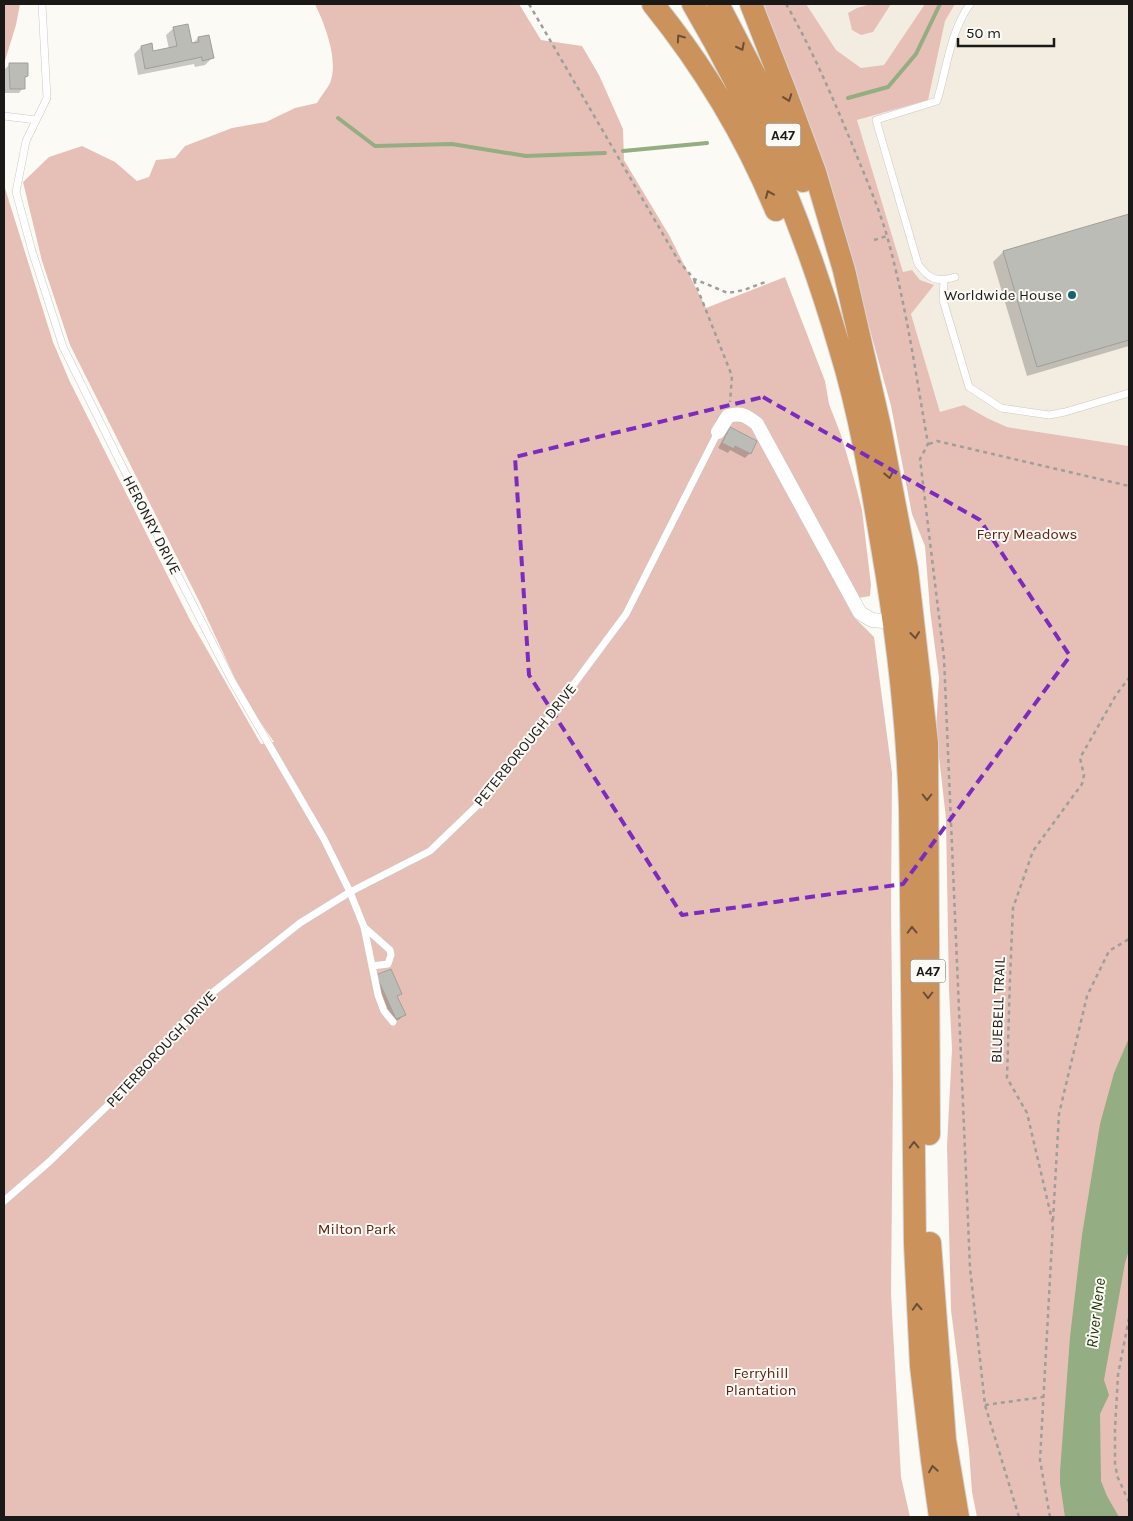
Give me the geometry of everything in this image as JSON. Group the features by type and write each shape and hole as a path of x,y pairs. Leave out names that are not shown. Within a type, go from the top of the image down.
{"highway":[{"name":"A47","path":"653,4 679,36 729,115 767,188 795,256 833,365 870,428"},
{"name":"A47","path":"694,4 753,119 781,183 808,251 841,350 870,428"},
{"name":"A47","path":"718,4 771,106 802,177 836,272 870,428 907,569 927,743 930,1251 945,1440 958,1517"},
{"name":"A47","path":"751,4 815,172 844,270 870,428 870,474 894,622 908,746 915,1244 922,1375 940,1517"}],"street":[{"path":"718,432 728,416 737,414 748,417 757,424 860,613 872,620 894,622"}],"lane":[{"name":"HERONRY DRIVE","path":"42,4 47,98 26,141 16,192 32,251 63,347 232,681 324,839 350,892 364,927 378,995 384,1011 393,1022"},
{"path":"955,277 938,280 926,275 918,264 876,120 937,101 954,35 962,15 970,4"},
{"path":"4,116 36,120"},
{"path":"944,280 944,300 969,388 1001,408 1049,415 1129,394"},
{"name":"PETERBOROUGH DRIVE","path":"4,1202 49,1162 130,1084 207,997 300,923 350,892 430,851 483,800 542,726 626,614 718,432"},
{"path":"364,927 390,950 391,955 388,964 372,966"}],"path":[{"path":"529,4 678,260 694,279 732,376 728,416"},
{"path":"786,4 806,38 830,90 872,193 886,236 908,328 928,444 920,459 944,658 970,1268 985,1405 1019,1517"},
{"path":"874,240 886,236"},
{"path":"694,279 728,292 744,290 768,281"},
{"path":"928,444 937,442 1129,486"},
{"name":"BLUEBELL TRAIL","path":"1050,1517 1040,1460 1053,1224 1027,1113 1007,1078 1013,908 1033,851 1082,784 1084,775 1080,758 1116,695 1129,678"},
{"path":"1053,1224 1059,1114 1087,996 1109,951 1129,939"},
{"path":"1129,1318 1118,1375 1115,1466 1118,1478 1129,1502"},
{"path":"985,1405 1044,1397"}],"highlighted area":[{"path":"763,397 980,520 1070,656 903,884 682,915 529,675 515,457"}],"shaded area":[{"path":"795,4 1129,4 1129,446 1007,427 987,418 940,412 911,314 920,280 912,270 903,273 857,120"}],"green space":[{"path":"4,4 20,4 16,25 4,64"},
{"path":"315,4 519,4 541,40 582,46 599,75 623,129 624,160 669,235 706,308 785,277 825,381 829,404 841,435 862,510 871,585 870,596 858,598 856,619 874,637 892,773 893,1084 891,1294 901,1477 910,1517 4,1517 4,185 53,342 70,382 190,620 261,744 274,742 244,698 199,601 70,345 42,261 23,182 49,157 82,146 115,162 137,181 149,177 156,160 175,158 185,146 232,128 266,122 295,108 317,103 330,83 333,64 327,32"},
{"name":"Ferry Meadows","path":"755,4 806,4 836,50 861,68 884,65 925,4 955,4 945,21 928,100 857,120 903,272 912,270 920,280 934,285 911,314 940,412 964,405 1007,427 1129,446 1129,1517 977,1517 972,1492 969,1450 951,1310 947,1146 952,1049 946,819 936,730 939,678 930,610 925,546 912,514 891,406 858,287"},
{"path":"871,4 891,4 873,32 861,35 852,30 848,13"}],"water":[{"name":"River Nene","path":"1129,1038 1129,1250 1104,1380 1109,1395 1100,1414 1101,1481 1119,1517 1065,1517 1060,1472 1070,1337 1082,1235 1100,1124 1114,1073"}],"building":[{"path":"188,24 192,43 199,42 198,37 209,35 214,58 202,61 202,57 145,69 141,46 152,43 153,51 177,46 173,27"},
{"path":"9,63 28,63 25,89 10,89"},
{"name":"Worldwide House","path":"1129,214 1129,340 1037,367 1003,251"},
{"path":"730,427 757,441 751,454 735,446 734,449 722,443"},
{"path":"391,969 402,994 397,996 406,1015 396,1019 376,975"}],"waterway":[{"path":"848,98 888,87 916,54 940,4"},
{"path":"338,118 375,146 452,144 526,156 605,153"},
{"path":"623,151 707,143"}],"place":[{"name":"Worldwide House","path":"1072,295"}],"park label":[{"name":"Milton Park","path":"357,1229"},
{"name":"Ferryhill Plantation","path":"761,1382"}]}
